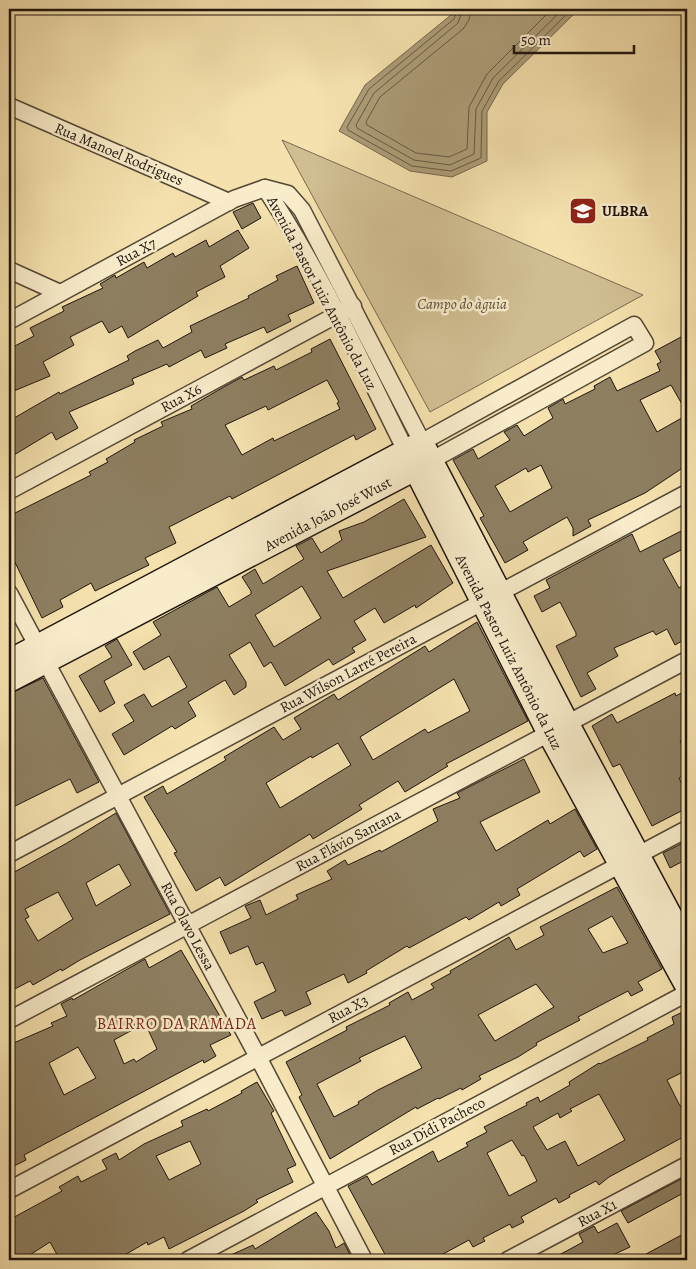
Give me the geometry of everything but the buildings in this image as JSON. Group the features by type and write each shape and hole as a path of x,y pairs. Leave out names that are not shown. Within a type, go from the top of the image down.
{"street":[{"name":"Rua Manoel Rodrigues","path":"9,106 230,202"},
{"name":"Rua X7","path":"9,321 230,202 265,188"},
{"name":"Avenida Pastor Luiz Antônio da Luz","path":"265,188 288,194 302,210 353,306 419,456"},
{"name":"Avenida Pastor Luiz Antônio da Luz","path":"265,188 281,212 419,456 558,729 630,860 687,987"},
{"path":"9,270 60,293"},
{"name":"Rua X6","path":"9,491 353,306"},
{"name":"Avenida João José Wust","path":"9,681 41,654 419,456 645,344 634,325 419,456"},
{"name":"Rua Wilson Larré Pereira","path":"9,854 687,493"},
{"name":"Rua Olavo Lessa","path":"9,593 188,925 364,1260"},
{"name":"Avenida João José Wust","path":"9,661 41,654"},
{"name":"Rua Flávio Santana","path":"9,1020 687,660"},
{"name":"Rua X3","path":"9,1190 687,829"},
{"name":"Avenida Pastor Luiz Antônio da Luz","path":"630,860 687,946"},
{"name":"Rua Didi Pacheco","path":"188,1260 687,993"},
{"name":"Rua X1","path":"508,1260 687,1165"}],"green space":[{"name":"Campo do àguia","path":"282,140 643,295 430,412"}],"water":[{"path":"453,9 579,9 503,84 487,112 487,161 452,177 410,171 339,131 365,85 451,15"}],"place":[{"name":"ULBRA","path":"583,211"}],"district":[{"name":"BAIRRO DA RAMADA","path":"177,1024"}]}
